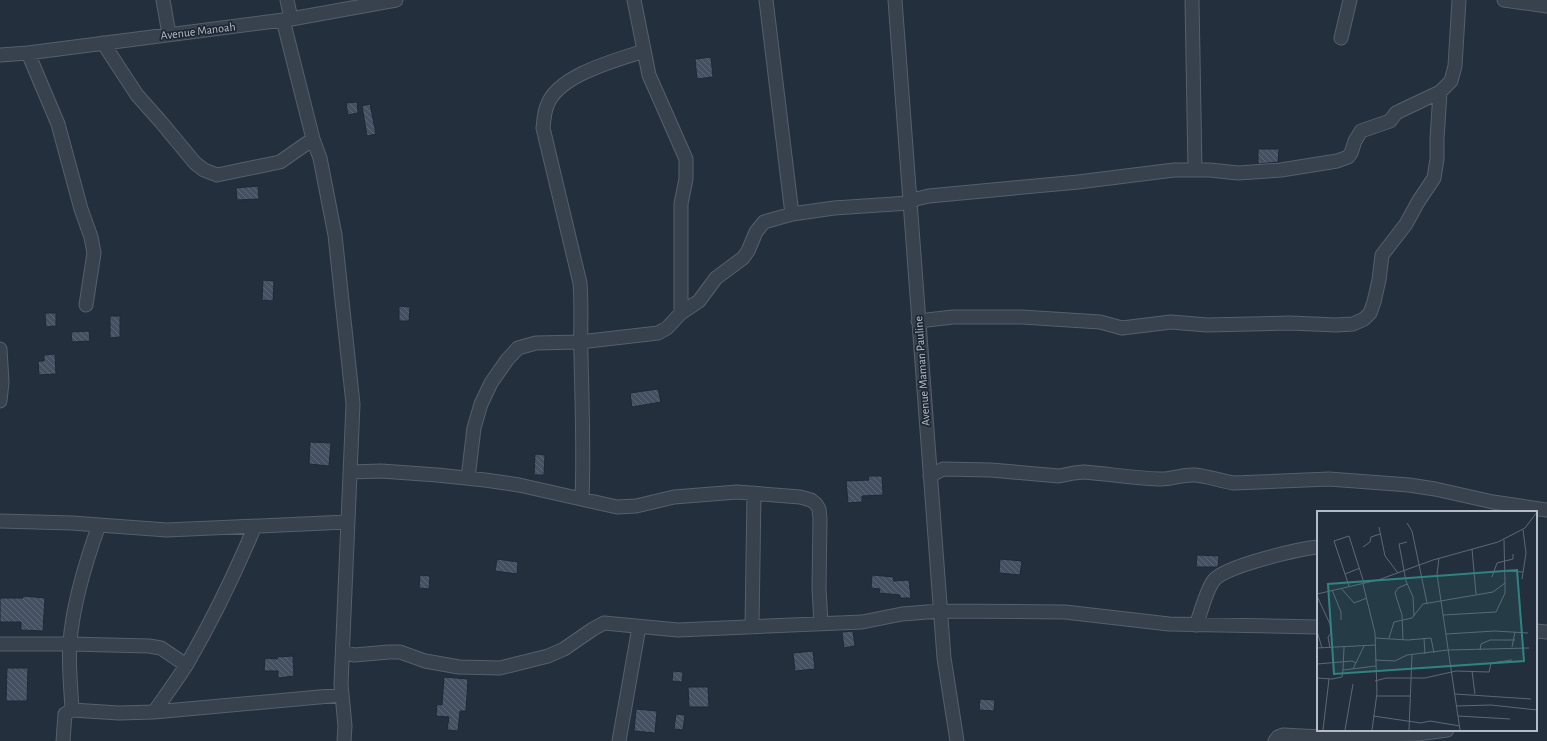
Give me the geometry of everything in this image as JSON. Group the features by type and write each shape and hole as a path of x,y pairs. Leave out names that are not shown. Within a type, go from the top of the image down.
{"street":[{"path":"163,0 169,34"},
{"path":"287,0 287,19 313,139 320,158 335,235 353,404 341,695 345,726 344,741"},
{"name":"Avenue Manoah","path":"0,55 28,53 287,19 396,0"},
{"path":"634,0 649,75 686,159 686,179 681,204 682,313"},
{"path":"766,0 792,214"},
{"name":"Avenue Maman Pauline","path":"894,0 940,611 944,658 957,741"},
{"path":"1192,0 1196,170"},
{"path":"1341,38 1350,0"},
{"path":"468,478 474,428 481,404 491,383 507,360 518,348 526,345 580,342 658,333 667,328 682,313 699,301 716,278 743,258 756,232 764,222 792,214 834,208 909,203 916,199 929,196 1078,182 1174,170 1215,170 1238,173 1281,170 1337,161 1348,157 1351,154 1355,141 1362,131 1387,123 1402,110 1440,92 1451,81 1455,66 1459,0"},
{"path":"1504,0 1547,6"},
{"path":"103,43 137,96 195,163 204,170 216,175 280,162 313,139"},
{"path":"582,499 583,443 580,283 544,128 544,116 547,105 555,93 571,79 586,71 644,51"},
{"path":"28,53 58,124 91,237 94,253 86,305"},
{"path":"918,321 953,316 1022,317 1100,322 1122,328 1171,322 1207,324 1353,324 1364,319 1370,313 1379,280 1382,255 1406,224 1434,178 1437,158 1440,92"},
{"path":"0,349 2,382 0,401"},
{"path":"930,476 943,469 952,469 991,470 1059,476 1084,472 1159,479 1172,479 1187,475 1194,475 1212,477 1234,483 1329,479 1409,485 1435,489 1492,507 1547,510"},
{"path":"350,472 381,471 468,478 520,485 605,505 628,507 674,497 737,492 811,500 819,509 820,519 819,588 821,624"},
{"path":"752,627 754,493"},
{"path":"0,521 99,525 167,530 347,522"},
{"path":"72,710 70,644 76,602 99,525"},
{"path":"154,712 186,665 209,623 242,557 255,526"},
{"path":"1196,625 1214,580 1225,571 1283,553 1317,547"},
{"path":"343,652 354,655 400,652 425,661 460,667 500,668 548,656 564,649 592,629 604,623 640,628 678,630 862,622 902,614 940,611 1065,612 1129,620 1196,625 1230,624 1317,628"},
{"path":"619,741 640,628"},
{"path":"1537,631 1547,632"},
{"path":"0,644 150,646 161,648 186,665"},
{"path":"63,741 64,718 67,712 72,710 119,713 154,712 341,695"},
{"path":"1275,741 1278,737 1283,735 1341,738 1371,735 1418,734 1440,731"}],"building":[{"path":"711,57 713,77 697,79 695,59"},
{"path":"357,102 358,113 348,115 346,103"},
{"path":"370,104 376,134 367,136 362,106"},
{"path":"1258,149 1279,149 1278,162 1258,164"},
{"path":"258,186 259,199 237,200 236,188"},
{"path":"263,280 274,281 273,301 262,300"},
{"path":"399,306 410,307 409,321 399,321"},
{"path":"45,313 56,313 56,326 46,327"},
{"path":"110,316 120,316 120,337 110,338"},
{"path":"89,331 90,341 72,342 71,332"},
{"path":"55,354 56,374 39,375 38,361 44,361 44,355"},
{"path":"658,389 661,402 632,407 630,393"},
{"path":"310,442 331,443 329,466 309,464"},
{"path":"535,454 545,455 544,475 534,475"},
{"path":"868,476 882,476 883,495 862,496 862,502 848,503 846,481 869,480"},
{"path":"1197,555 1219,556 1218,567 1196,567"},
{"path":"497,559 518,562 517,574 495,571"},
{"path":"1000,559 1022,561 1020,575 999,573"},
{"path":"420,575 430,576 429,589 419,588"},
{"path":"872,575 894,577 893,581 909,580 911,598 900,598 900,595 879,593 880,589 871,588"},
{"path":"23,596 45,598 43,631 21,630 21,622 0,622 0,598 23,598"},
{"path":"853,631 855,646 844,648 842,632"},
{"path":"813,651 815,669 795,671 793,653"},
{"path":"293,656 294,676 278,678 278,671 264,671 265,658 277,659 277,657"},
{"path":"7,668 28,668 27,701 6,701"},
{"path":"673,671 683,672 682,682 672,681"},
{"path":"444,677 468,679 466,711 460,711 458,731 447,730 449,717 436,716 437,704 442,705"},
{"path":"688,687 708,687 709,707 689,707"},
{"path":"980,699 995,700 994,711 979,710"},
{"path":"636,709 657,711 655,733 634,731"},
{"path":"676,714 685,715 683,730 674,729"}]}
